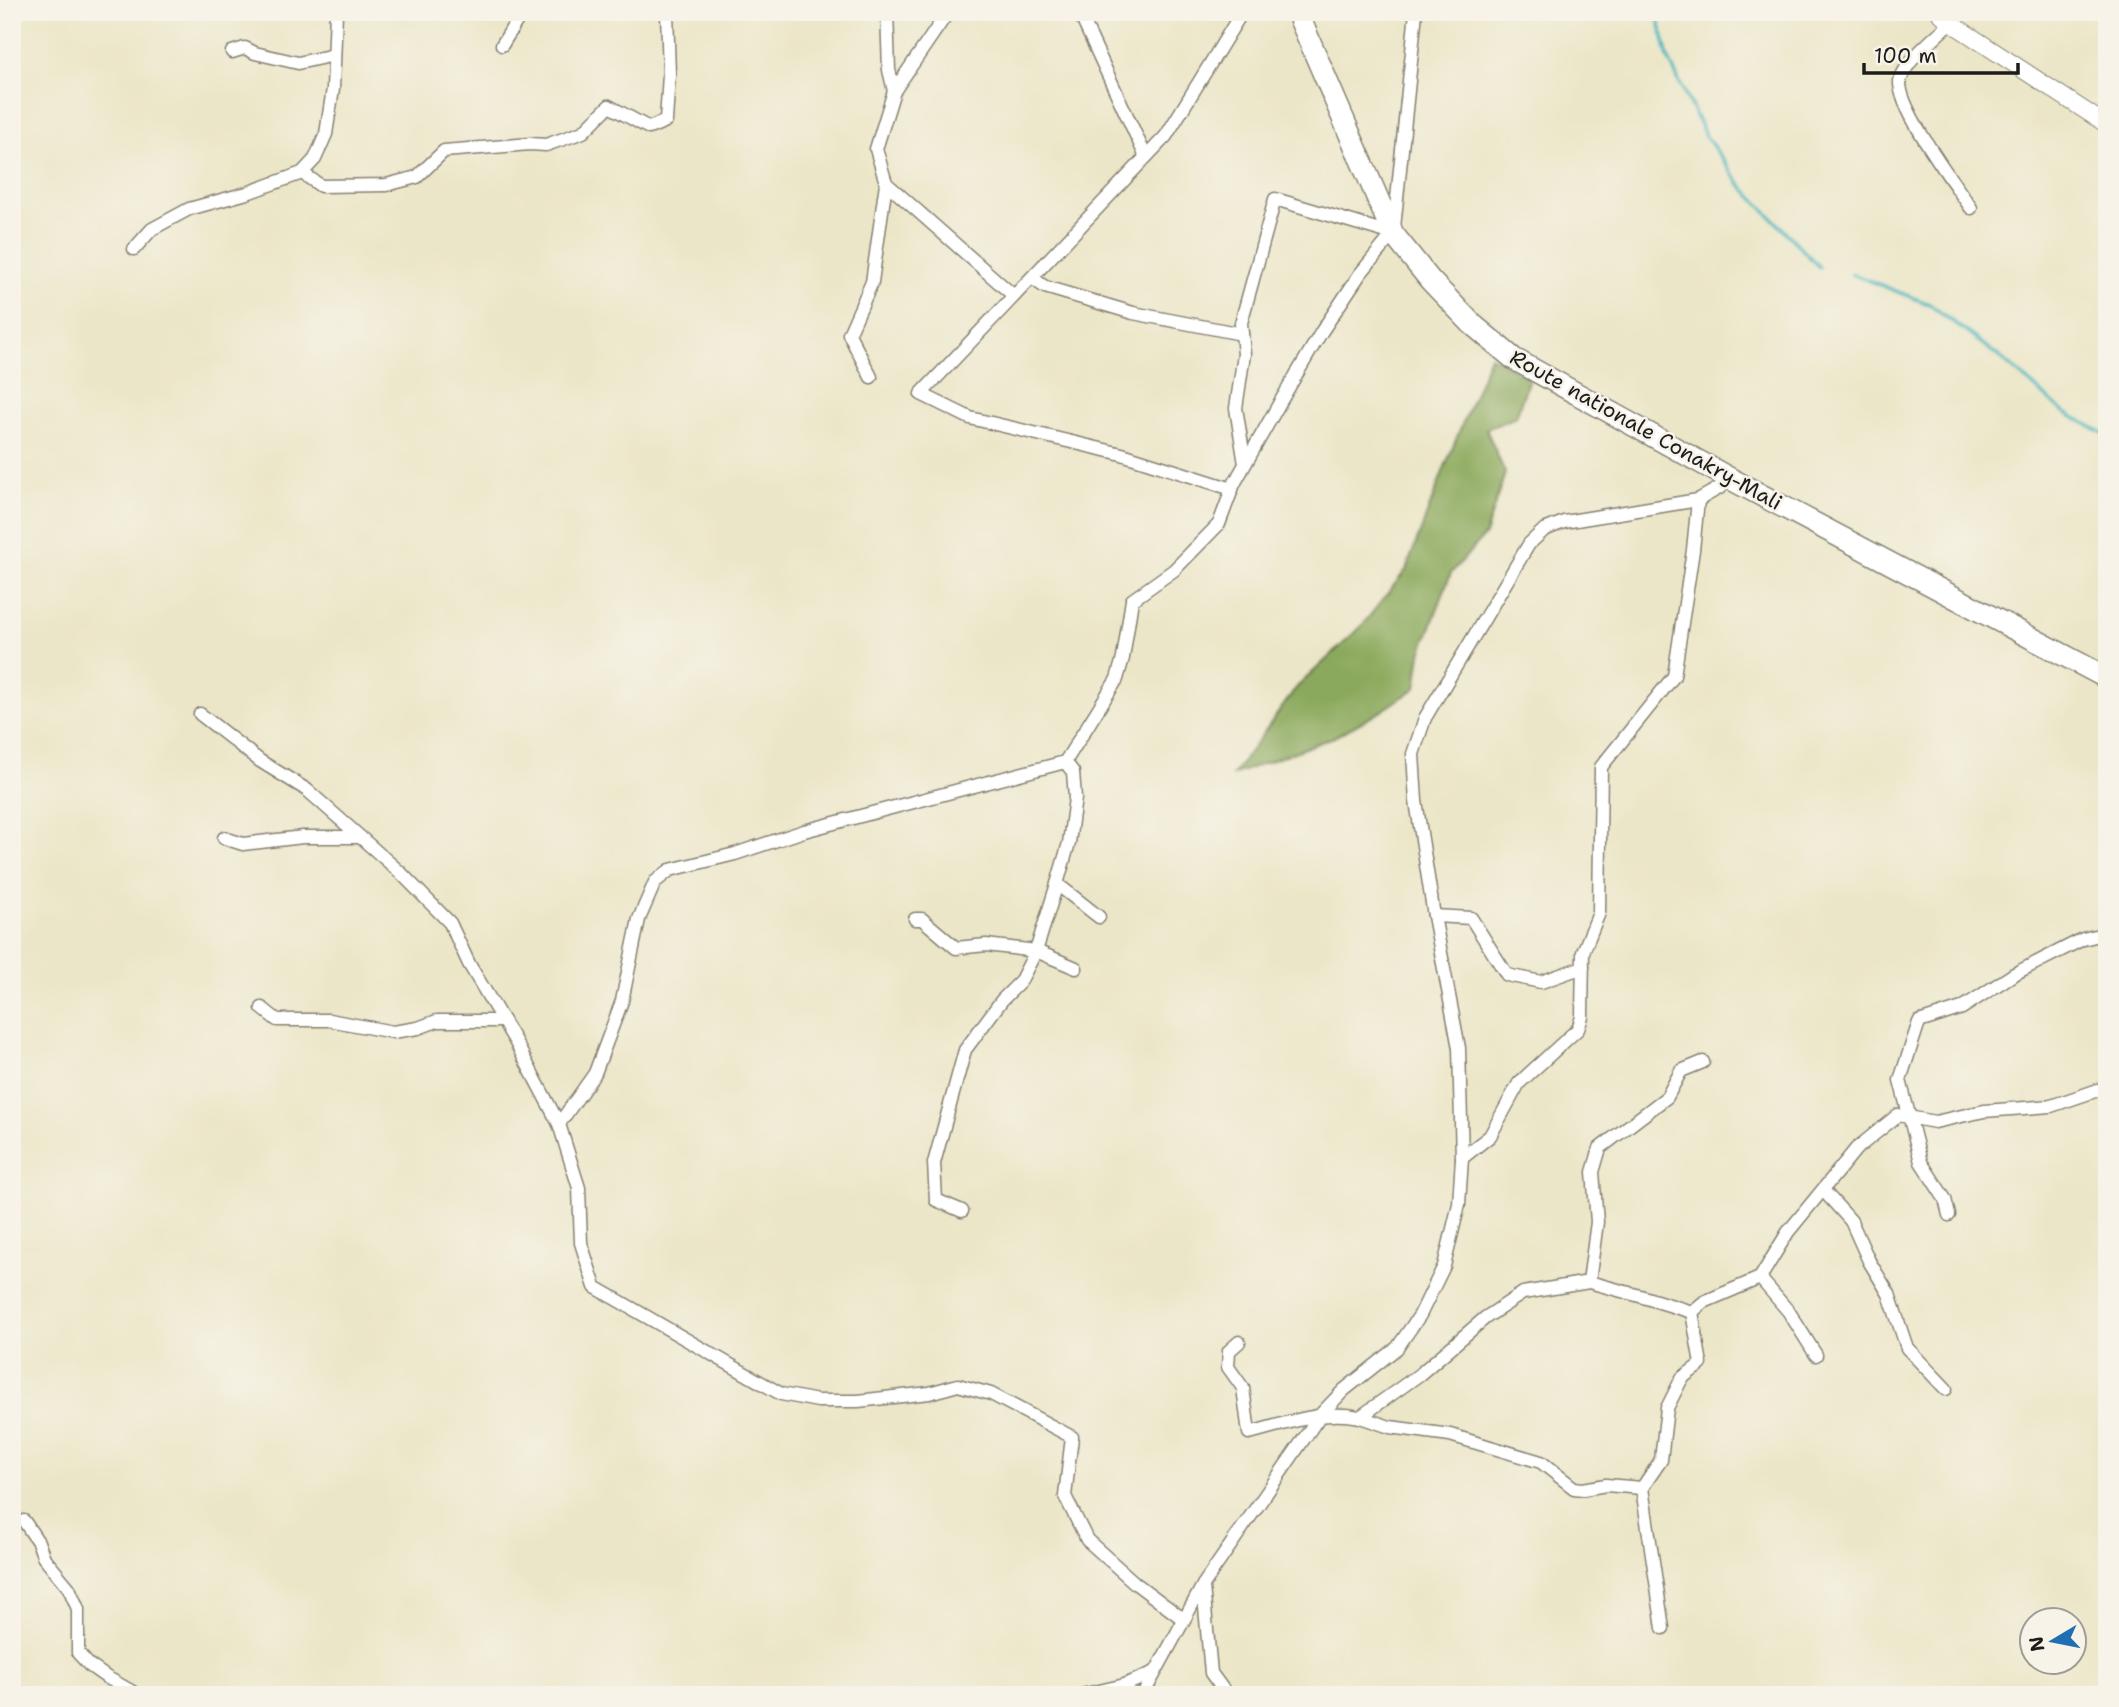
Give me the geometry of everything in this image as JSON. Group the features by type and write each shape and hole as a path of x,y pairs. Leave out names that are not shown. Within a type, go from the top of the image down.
{"highway":[{"name":"Route nationale Conakry-Mali","path":"1297,12 1393,234 1430,280 1472,324 1514,359 1727,477 2107,678"}],"street":[{"path":"134,249 152,229 189,209 302,173 314,159 326,134 333,89 336,12"},
{"path":"502,45 522,12"},
{"path":"302,173 321,186 386,185 417,177 444,151 546,145 583,132 609,106 649,128 658,125 666,121 669,74 667,12"},
{"path":"887,12 889,70 894,91"},
{"path":"871,377 849,334 872,282 886,183 876,149 894,91 948,12"},
{"path":"1079,12 1146,157"},
{"path":"1232,489 1122,454 970,418 921,394 1166,136 1242,12"},
{"path":"559,1124 595,1073 622,1002 639,919 654,882 670,870 735,854 804,831 1065,762 1117,679 1132,600 1174,570 1219,524 1245,464 1322,331 1360,274 1393,234 1416,12"},
{"path":"1971,208 1922,136 1900,81 1909,63 1950,16 2104,120"},
{"path":"232,52 245,48 255,53 298,62 334,55"},
{"path":"886,183 1014,296"},
{"path":"1245,464 1236,408 1244,354 1241,323 1275,199 1393,234"},
{"path":"1032,278 1045,287 1133,313 1242,334"},
{"path":"1143,1695 1203,1585 1321,1414 1344,1390 1397,1348 1420,1315 1444,1266 1459,1204 1462,1158 1459,1048 1416,801 1413,754 1425,718 1529,544 1544,530 1564,522 1698,500 1721,487 1727,477"},
{"path":"1462,1158 1490,1136 1519,1083 1578,1029 1582,1017 1583,952 1599,913 1601,767 1674,676 1698,500"},
{"path":"200,714 260,761 307,790 401,873 450,923 468,964 503,1021 559,1124 579,1188 580,1242 595,1287 781,1394 818,1401 858,1401 929,1393 958,1385 991,1394 1072,1437 1065,1496 1087,1540 1135,1583 1183,1619"},
{"path":"962,1210 936,1200 934,1163 965,1050 1002,1000 1020,982 1036,951 1069,843 1075,798 1073,772 1065,762"},
{"path":"224,838 243,844 303,837 360,837"},
{"path":"1057,884 1099,917"},
{"path":"1434,916 1471,918 1507,975 1541,982 1583,967"},
{"path":"915,919 922,919 956,948 986,945 1036,951 1076,968"},
{"path":"1949,1214 1945,1199 1921,1162 1900,1080 1919,1022 1962,1008 2014,975 2083,939 2107,933"},
{"path":"262,1008 277,1020 329,1020 393,1032 418,1028 437,1020 503,1021"},
{"path":"1589,1282 1597,1222 1592,1172 1600,1148 1667,1097 1681,1071 1703,1062"},
{"path":"1692,1312 1704,1302 1760,1278 1788,1232 1856,1149 1898,1115 1935,1122 1984,1111 2051,1106 2107,1087"},
{"path":"1823,1190 1851,1221 1869,1261 1889,1294 1907,1348 1946,1389"},
{"path":"1760,1278 1789,1312 1816,1355"},
{"path":"1360,1417 1420,1374 1485,1318 1523,1293 1589,1282 1692,1312"},
{"path":"1663,1628 1642,1488 1661,1460 1667,1408 1682,1378 1701,1364 1692,1312"},
{"path":"1239,1342 1229,1351 1228,1367 1243,1388 1249,1433 1321,1414 1342,1413 1390,1427 1450,1436 1541,1462 1574,1488 1606,1485 1642,1488"},
{"path":"24,1521 38,1542 44,1558 69,1588 78,1609 78,1653 106,1677 138,1695"},
{"path":"1203,1585 1211,1673 1227,1695"},
{"path":"1082,1695 1122,1690 1153,1673"}],"green space":[{"path":"1490,356 1529,378 1516,417 1486,429 1505,473 1485,535 1451,573 1421,653 1416,688 1382,711 1334,737 1233,775 1297,687 1360,628 1406,570"}],"waterway":[{"path":"1657,12 1668,58 1705,135 1740,184 1819,267"},
{"path":"1852,274 1929,304 2001,358 2062,411 2107,435"}]}
